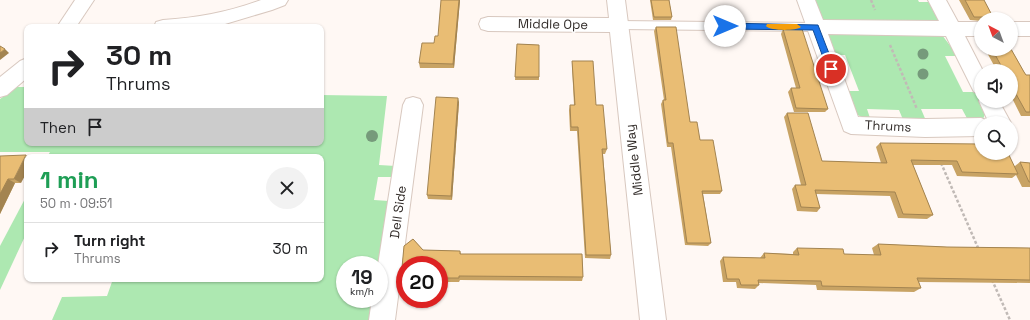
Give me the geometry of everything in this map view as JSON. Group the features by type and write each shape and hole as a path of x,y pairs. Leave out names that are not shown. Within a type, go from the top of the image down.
{"street":[{"path":"68,24 85,0"},
{"path":"194,24 249,12 279,0"},
{"name":"Middle Way","path":"616,0 653,320"},
{"name":"Thrums","path":"806,0 851,125 925,128 974,127"},
{"path":"937,0 974,72"},
{"name":"Middle Ope","path":"488,24 619,25"},
{"path":"816,27 974,29"},
{"path":"1018,29 1030,29"},
{"path":"0,89 24,69"},
{"name":"Dell Side","path":"382,320 413,105"}],"lane":[{"path":"619,25 816,27"}],"path":[{"path":"870,0 982,256"},
{"path":"991,277 1010,320"}],"green space":[{"path":"811,0 918,0 919,2 931,2 939,22 829,22 822,20"},
{"path":"827,31 942,35 958,56 945,56 963,92 974,92 974,108 984,108 986,112 984,116 974,116 974,121 969,122 962,109 921,109 927,123 904,122 899,110 867,109 871,121 853,113 844,91 859,91 845,55 830,55"},
{"path":"17,87 24,87 24,146 324,146 324,95 387,96 379,165 396,166 394,177 378,177 374,200 389,201 380,256 336,256 336,308 376,308 375,320 52,320 62,297 107,296 112,282 324,282 324,154 49,154 50,152 0,152 0,99"},
{"path":"24,201 24,238 0,290 0,246"}],"building":[{"path":"441,0 459,0 453,64 419,63 422,43 434,43 435,36 438,36"},
{"path":"651,0 669,0 672,17 654,17"},
{"path":"965,0 984,0 990,12 974,12 974,17"},
{"path":"656,27 676,27 690,122 697,122 700,140 713,140 722,191 702,191 711,243 687,243 673,143 668,143 663,100 666,100"},
{"path":"783,29 802,29 828,109 796,108 791,88 800,88"},
{"path":"517,44 539,45 539,77 515,77"},
{"path":"0,46 5,49 0,53"},
{"path":"996,56 1015,56 1026,75 1030,75 1030,112 1026,112 1018,98 1018,64 1000,64"},
{"path":"572,61 593,61 596,105 603,105 607,149 602,149 611,255 586,255 578,127 571,127 570,105 575,105"},
{"path":"436,97 458,98 451,196 427,195"},
{"path":"787,113 808,113 822,161 887,163 880,143 974,144 974,160 1011,160 1018,174 962,172 957,161 911,160 933,215 903,214 895,192 815,190 820,208 801,207 795,185 806,185"},
{"path":"24,155 24,159 14,179 8,179 0,194 0,156"},
{"path":"1020,162 1030,163 1030,182 1029,182"},
{"path":"413,239 423,250 460,251 460,254 582,254 583,277 459,276 459,278 448,278 448,256 403,256 404,246"},
{"path":"878,244 1030,248 1030,280 917,278 921,288 822,286 821,281 758,280 759,285 741,285 739,279 727,279 723,257 765,258 764,253 799,255 797,248 843,249 844,254 881,255"}],"slow traffic":[{"path":"770,26 797,27"}],"route":[{"path":"725,26 816,27 831,69"}]}
